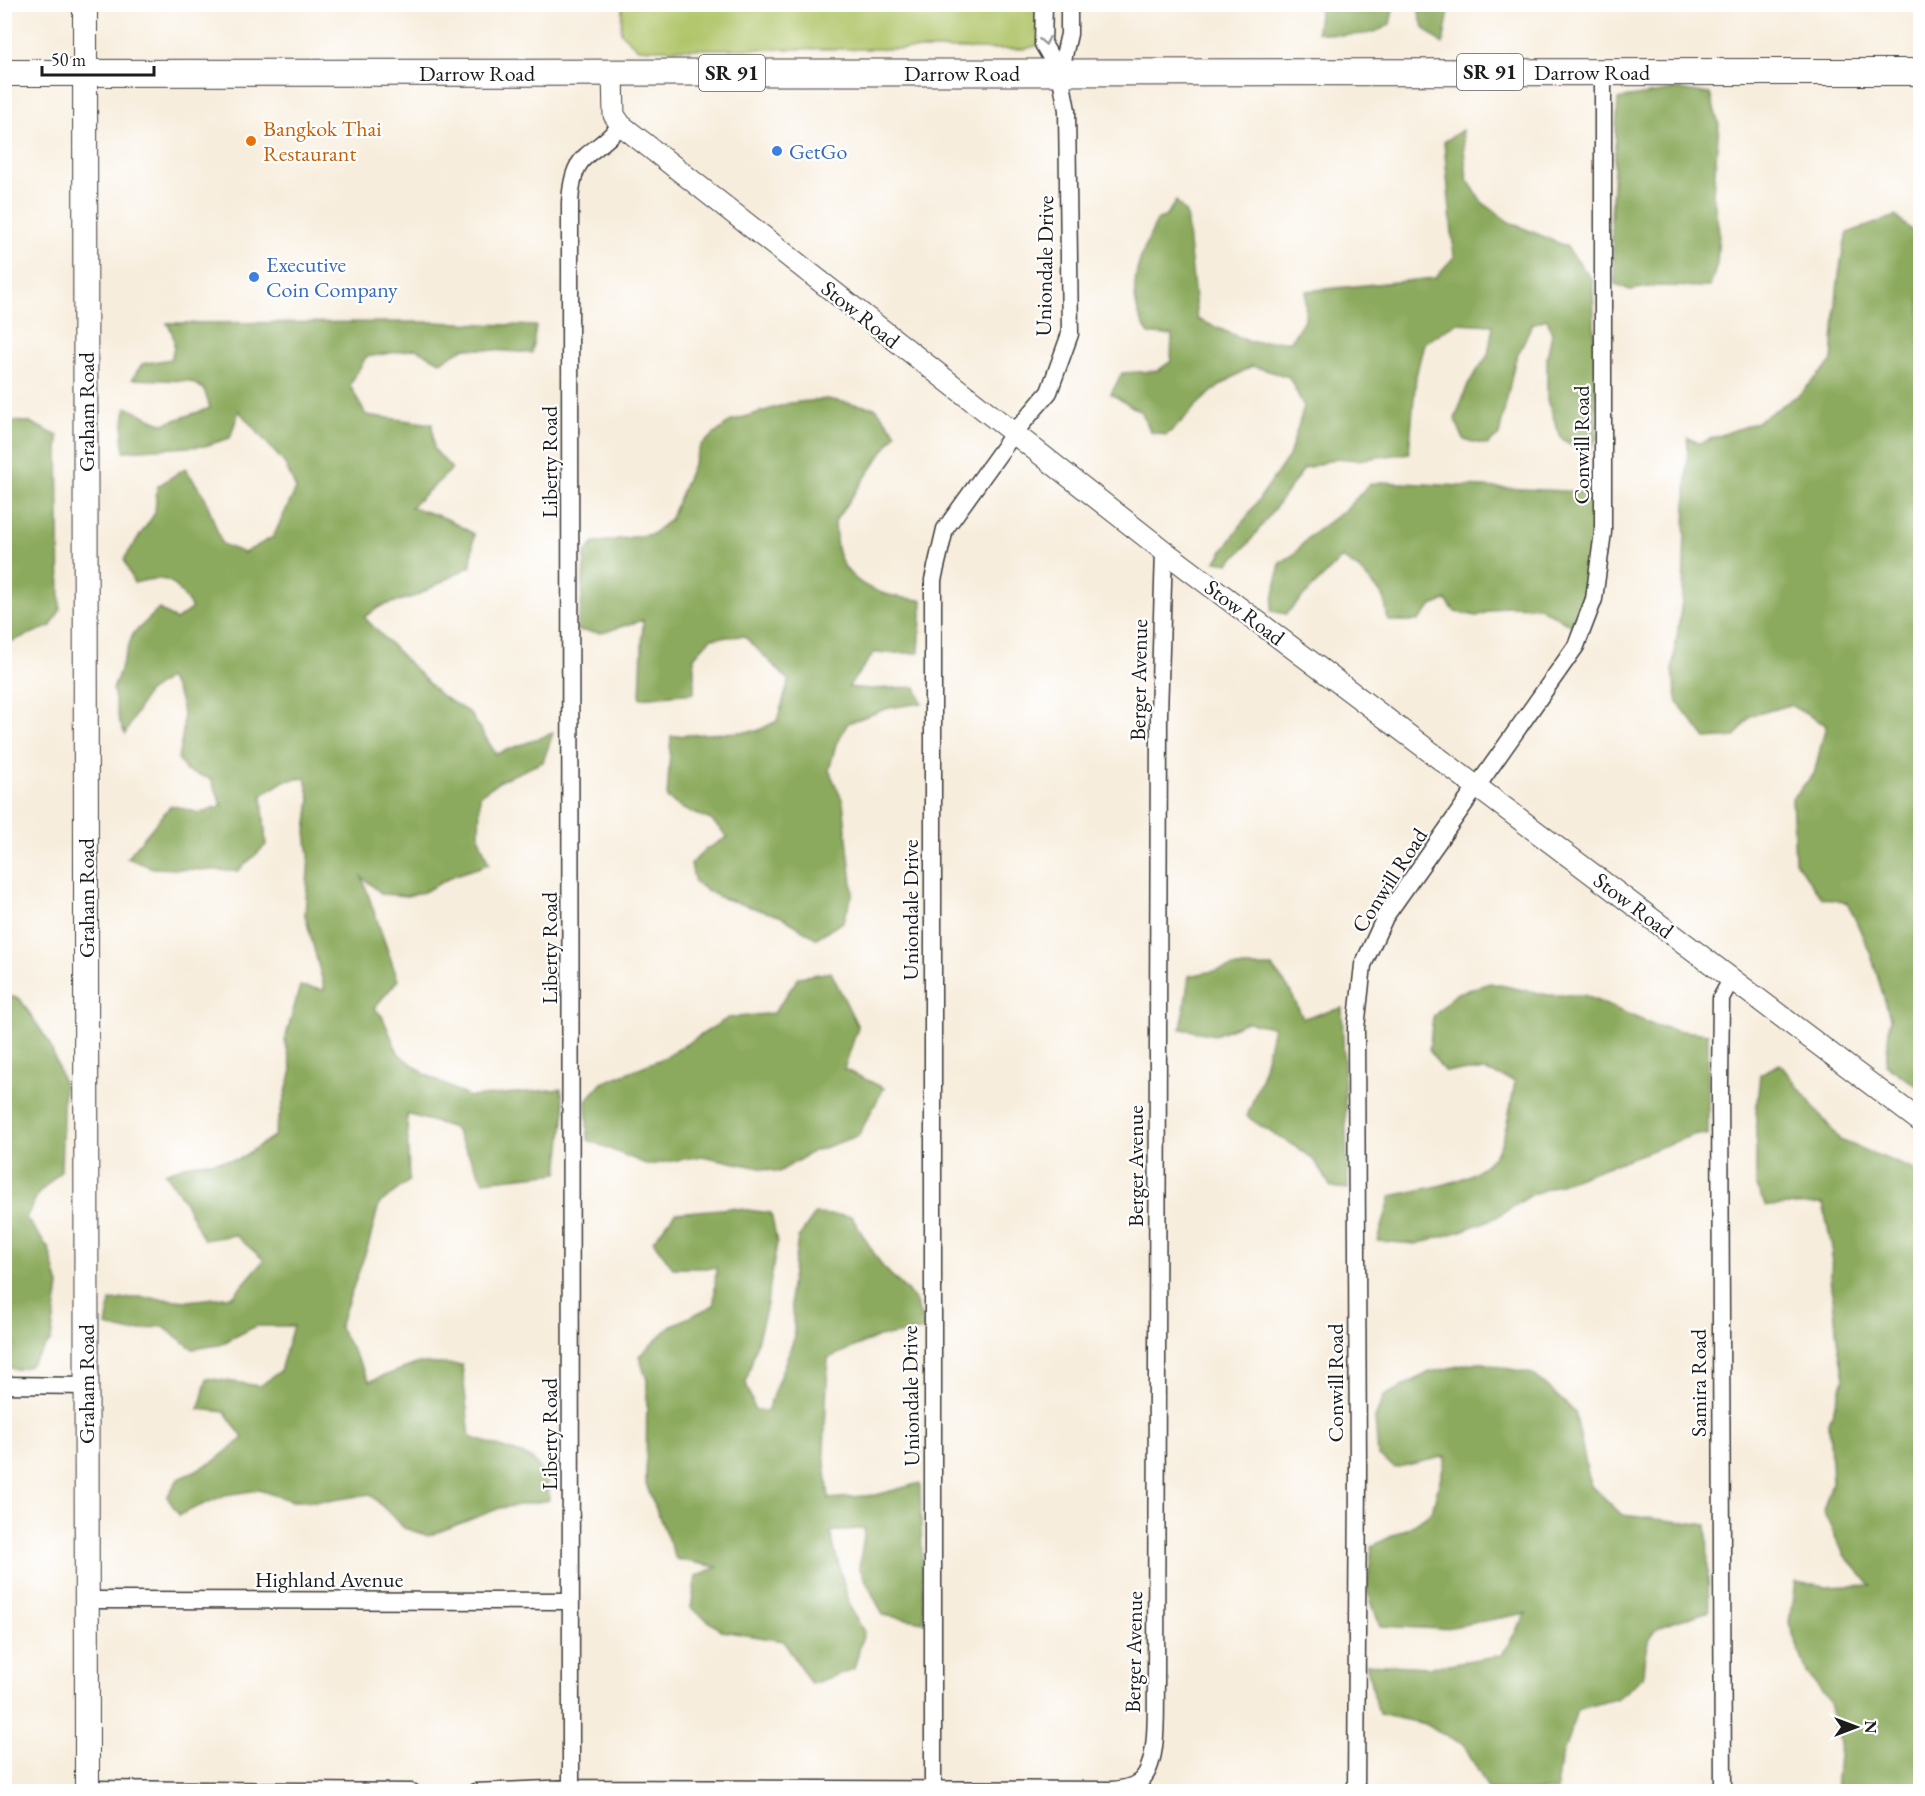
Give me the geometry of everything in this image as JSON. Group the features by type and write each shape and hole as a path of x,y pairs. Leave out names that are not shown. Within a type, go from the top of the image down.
{"main road":[{"name":"Graham Road","path":"86,4 87,1790"},
{"name":"Darrow Road","path":"4,73 1920,72"}],"street":[{"path":"1044,4 1043,44 1060,73"},
{"path":"1060,73 1069,34 1069,4"},
{"name":"Conwill Road","path":"1356,1791 1358,1345 1355,1141 1356,1028 1363,965 1385,917 1576,646 1589,615 1598,577 1604,532 1603,72"},
{"name":"Uniondale Drive","path":"933,1788 933,580 945,529 1014,433 1049,392 1070,334 1066,110 1060,73"},
{"path":"613,74 614,115 621,125"},
{"name":"Stow Road","path":"621,125 1164,551 1920,1121"},
{"name":"Liberty Road","path":"571,1790 570,202 572,182 578,164 621,125"},
{"name":"Berger Avenue","path":"933,1788 1112,1790 1127,1788 1143,1778 1152,1763 1156,1685 1159,714 1164,551"},
{"name":"Samira Road","path":"1723,1791 1720,1086 1721,998 1732,978"},
{"path":"4,1385 86,1386"},
{"name":"Highland Avenue","path":"86,1600 571,1601"},
{"path":"475,1791 933,1788"},
{"path":"87,1790 412,1791"}],"green space":[{"path":"1320,4 1394,5 1390,24 1382,29 1365,34 1335,35 1317,32"},
{"path":"622,5 1044,5 1043,44 1025,49 638,49 621,33"},
{"path":"1419,5 1450,5 1443,44 1425,28 1420,18"},
{"path":"1679,89 1710,94 1719,125 1713,194 1719,231 1717,264 1710,287 1656,286 1630,290 1615,284 1611,218 1618,99"},
{"path":"1462,130 1467,179 1482,202 1509,222 1566,246 1593,281 1597,438 1586,456 1561,438 1547,400 1547,357 1552,334 1547,319 1532,324 1515,361 1499,435 1487,445 1464,440 1455,419 1468,384 1488,355 1493,325 1457,323 1424,343 1416,376 1409,453 1357,460 1337,458 1304,469 1248,544 1229,563 1216,561 1289,456 1304,407 1289,377 1252,366 1210,394 1166,435 1151,432 1141,412 1111,394 1122,373 1157,371 1171,361 1172,335 1149,334 1136,305 1136,276 1139,262 1158,219 1165,217 1176,201 1186,213 1197,319 1250,342 1291,341 1305,318 1306,291 1435,278 1454,257 1444,142"},
{"path":"1896,216 1920,238 1920,1088 1886,1065 1890,1018 1871,955 1848,903 1822,898 1795,861 1792,798 1814,774 1826,725 1790,705 1750,716 1735,737 1706,739 1678,703 1672,671 1683,594 1688,438 1699,443 1757,422 1800,394 1832,361 1838,281 1847,233"},
{"path":"432,322 536,326 532,353 465,348 440,362 416,349 366,357 350,385 366,415 432,424 434,449 452,469 411,507 445,518 474,534 471,566 416,596 381,606 364,617 440,695 470,713 496,754 553,733 543,762 502,780 480,795 479,838 489,864 453,876 424,892 407,896 382,894 362,877 398,980 374,1008 382,1016 398,1053 425,1074 469,1097 561,1089 565,1111 558,1173 483,1181 454,1128 407,1114 409,1181 379,1204 369,1243 339,1327 370,1381 419,1363 462,1365 470,1437 530,1457 547,1476 549,1500 500,1508 428,1536 404,1528 370,1494 328,1501 292,1501 259,1490 225,1495 179,1515 167,1497 178,1479 213,1462 243,1438 225,1412 199,1409 207,1378 260,1386 280,1371 293,1326 256,1326 219,1345 193,1349 162,1326 132,1332 106,1326 110,1301 139,1297 188,1301 233,1296 264,1260 235,1235 204,1240 183,1199 165,1173 190,1164 239,1159 274,1136 292,1070 285,1040 300,986 325,990 305,915 309,856 306,832 310,799 305,778 284,781 262,795 266,845 238,871 153,868 127,858 171,805 199,813 222,806 211,779 186,771 178,758 183,727 182,707 168,678 147,693 125,734 119,721 113,689 133,634 159,609 176,620 192,608 180,591 169,581 155,579 134,583 124,559 155,513 157,487 185,468 205,497 222,544 244,553 273,537 296,489 285,464 239,411 230,438 205,446 124,451 122,438 126,407 163,424 210,408 204,389 190,381 132,379 142,364 171,359 174,340 167,323"},
{"path":"827,399 876,408 896,433 835,521 839,555 853,576 873,590 898,597 922,600 919,653 874,653 848,687 871,689 916,687 922,703 889,708 848,723 836,744 829,770 843,802 853,893 843,922 816,938 782,917 719,897 695,883 691,864 706,849 728,837 711,820 683,809 667,798 671,736 757,731 777,721 789,681 744,636 711,638 694,657 694,693 640,698 643,620 601,633 576,630 581,608 585,553 594,543 652,534 670,520 701,445 731,421 790,403"},
{"path":"5,421 29,422 58,436 60,610 51,626 5,644"},
{"path":"1381,482 1584,492 1597,497 1596,546 1592,582 1580,613 1571,625 1539,607 1504,606 1477,616 1455,612 1446,600 1432,606 1418,621 1388,621 1384,597 1360,570 1342,558 1286,614 1271,611 1280,563 1293,555 1309,537 1346,509 1370,484"},
{"path":"1234,967 1272,967 1289,989 1303,1018 1342,1008 1348,1189 1331,1187 1309,1156 1247,1116 1262,1076 1273,1027 1247,1022 1215,1035 1181,1029 1189,976"},
{"path":"831,972 858,1027 844,1069 884,1088 858,1136 812,1152 779,1172 702,1156 648,1165 588,1140 586,1101 602,1083 666,1057 728,1018 774,1013 799,977"},
{"path":"1490,983 1548,995 1584,995 1651,1024 1674,1030 1708,1034 1708,1135 1696,1134 1533,1194 1495,1218 1458,1232 1416,1244 1378,1241 1391,1196 1463,1178 1476,1172 1487,1163 1500,1147 1515,1081 1485,1071 1444,1071 1429,1050 1433,1017 1455,994"},
{"path":"5,995 20,999 49,1042 64,1084 61,1171 38,1194 26,1218 49,1249 59,1286 51,1340 29,1366 15,1370 4,1364"},
{"path":"1780,1064 1840,1140 1915,1170 1920,1181 1920,1791 1836,1791 1840,1743 1827,1698 1807,1673 1789,1623 1795,1582 1826,1587 1871,1585 1844,1555 1823,1511 1832,1482 1829,1423 1844,1379 1837,1339 1831,1277 1832,1248 1823,1204 1766,1206 1756,1187 1756,1113 1760,1074"},
{"path":"731,1208 771,1213 777,1243 766,1309 746,1383 755,1410 767,1411 795,1336 790,1293 798,1238 815,1214 851,1216 882,1266 914,1298 926,1330 878,1337 828,1358 824,1452 829,1499 876,1495 920,1483 924,1622 883,1615 859,1567 865,1528 830,1532 850,1607 864,1632 854,1669 811,1684 784,1641 722,1631 691,1608 696,1576 717,1567 676,1559 646,1484 647,1380 639,1356 671,1326 714,1305 716,1268 673,1268 653,1241 675,1213"},
{"path":"1478,1362 1533,1374 1575,1412 1590,1484 1622,1515 1707,1525 1709,1611 1658,1629 1647,1645 1643,1677 1618,1698 1577,1710 1557,1773 1557,1791 1489,1791 1464,1745 1425,1724 1379,1714 1366,1664 1431,1667 1502,1655 1527,1613 1441,1629 1380,1626 1367,1590 1372,1546 1410,1527 1432,1511 1446,1456 1395,1468 1378,1456 1375,1418 1384,1396 1430,1372"}],"place":[{"name":"Bangkok Thai Restaurant","path":"251,141"},
{"name":"GetGo","path":"777,151"},
{"name":"Executive Coin Company","path":"254,277"}]}
